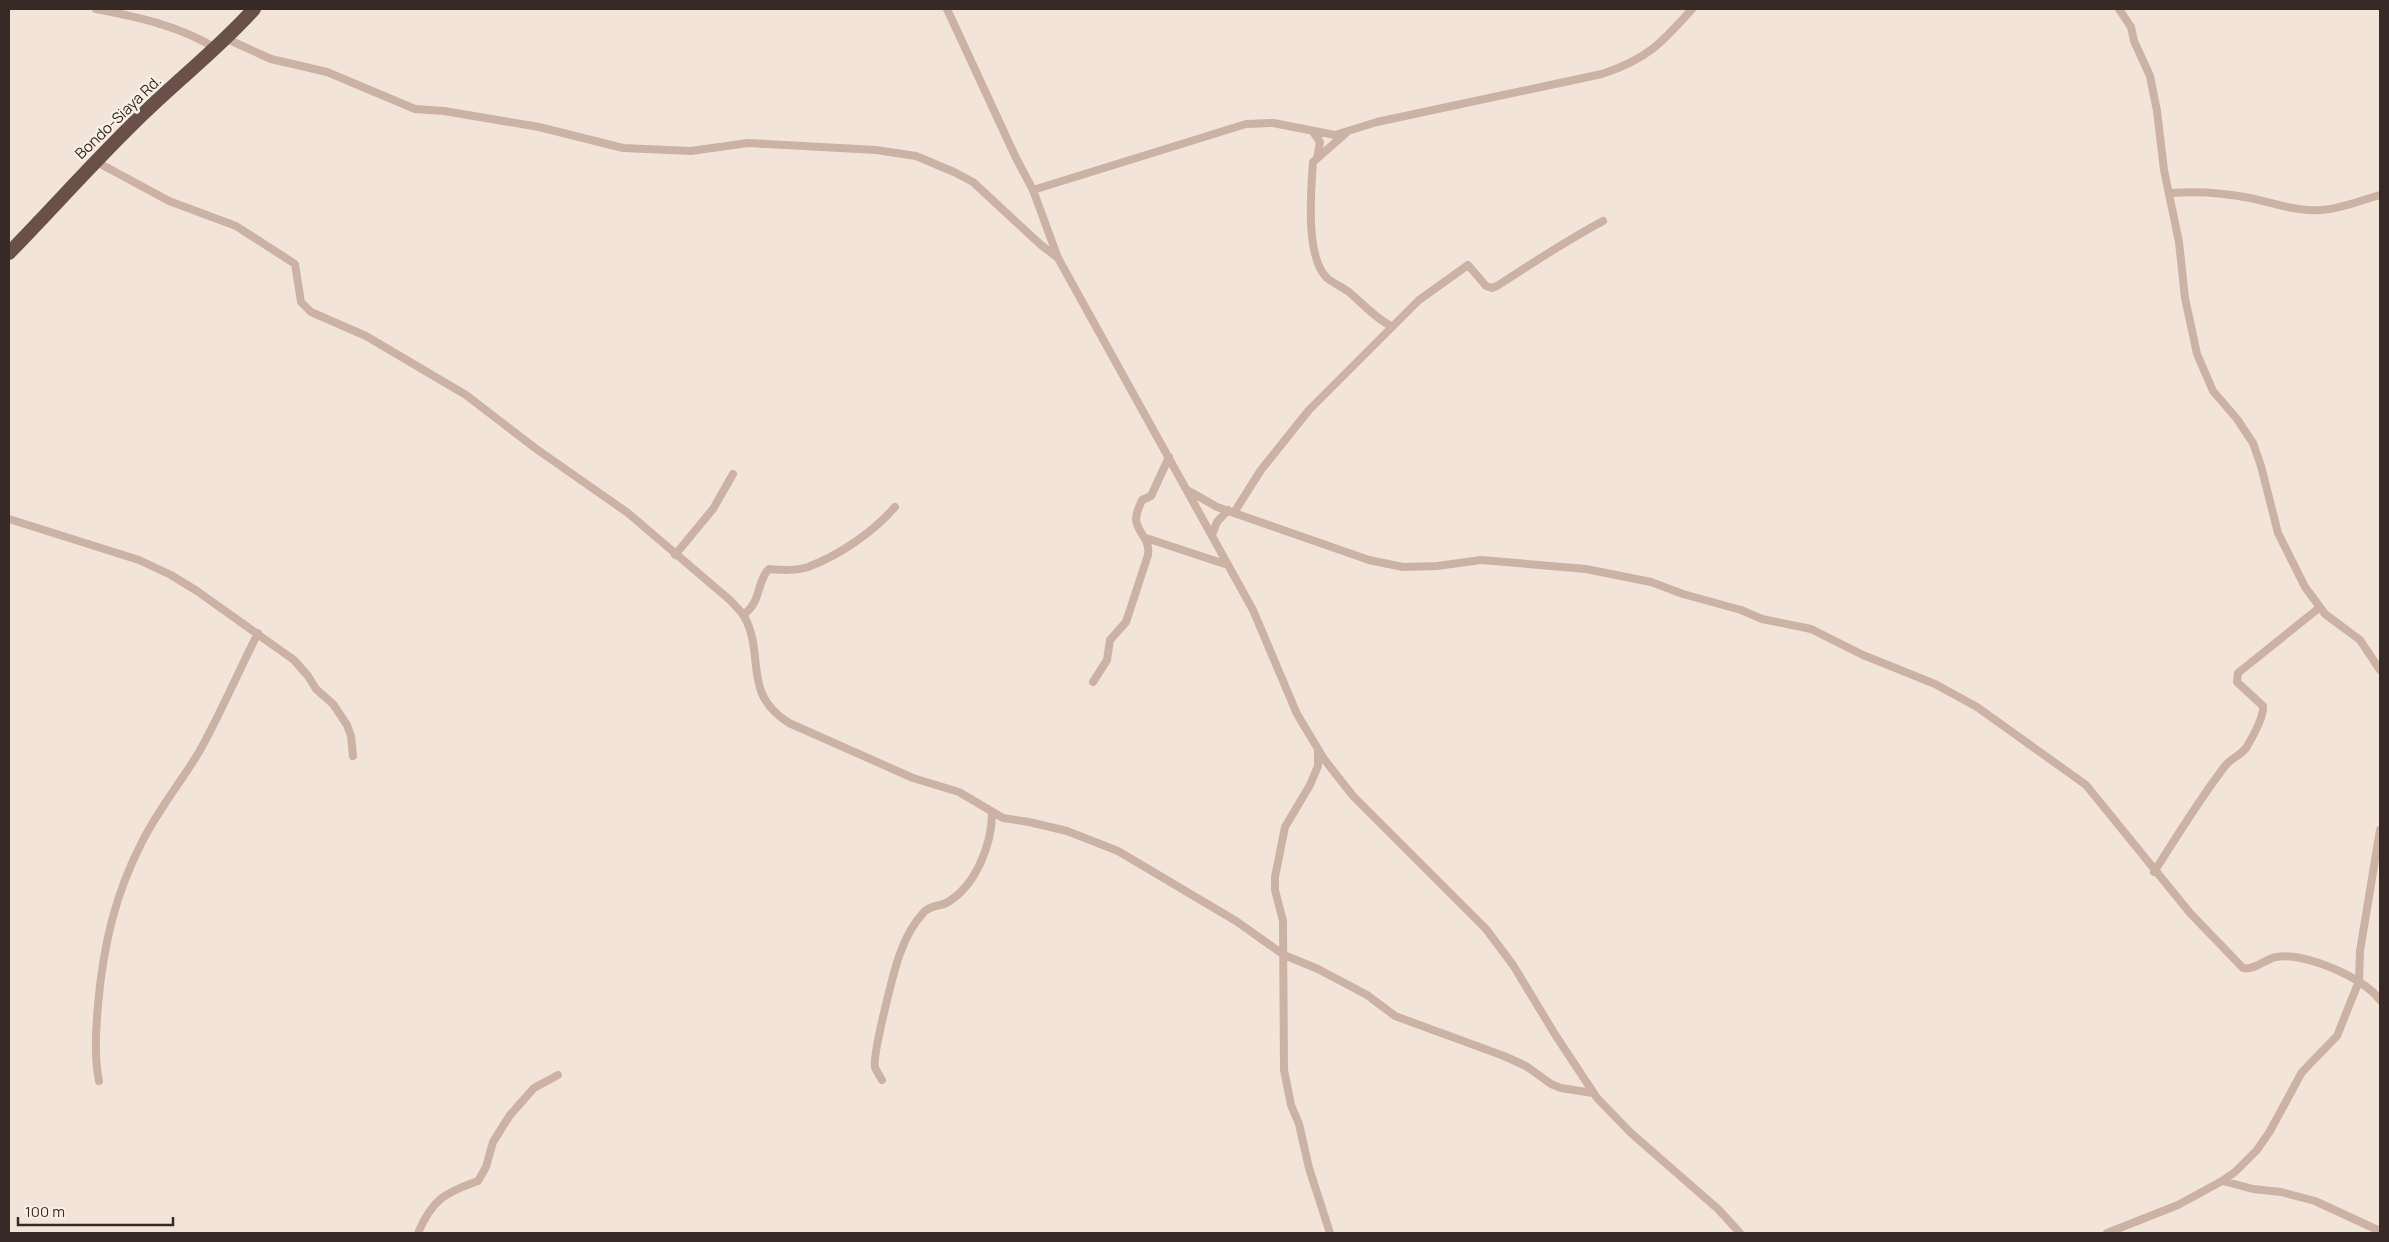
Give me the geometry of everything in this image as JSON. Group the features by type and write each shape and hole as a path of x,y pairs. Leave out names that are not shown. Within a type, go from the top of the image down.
{"highway":[{"name":"Bondo-Siaya Rd.","path":"9,253 95,161 146,111 228,39 254,9"}],"street":[{"path":"96,9 170,27 204,41 216,49"},
{"path":"947,9 1016,158 1033,190 1058,258 1228,565 1264,633 1297,714 1318,748 1353,796 1486,929 1513,965 1593,1093 1627,1129 1718,1209 1740,1233"},
{"path":"1033,190 1246,124 1273,123 1335,134 1377,122 1602,74 1624,67 1649,52 1692,9"},
{"path":"2119,9 2131,27 2134,41 2150,76 2157,111 2164,170 2179,242 2185,298 2197,354 2213,391 2237,419 2252,443 2262,466 2278,533 2305,587 2319,608 2360,640 2380,670"},
{"path":"228,39 271,58 327,72 415,109 444,111 538,127 623,148 691,151 748,143 876,150 916,156 974,182 1041,246 1058,258"},
{"path":"1350,130 1313,162 1312,211 1314,254 1318,266 1327,278 1338,284 1391,326"},
{"path":"1311,131 1320,142 1317,158"},
{"path":"95,161 170,200 236,226 287,257 295,264 300,302 311,312 366,336 466,395 535,448 628,513 731,601 743,615 754,646 758,685 778,716 863,757 913,778 959,792 1003,818 1067,831 1118,851 1236,921 1284,955 1344,982 1410,1024 1504,1056 1526,1066 1551,1084 1560,1088 1593,1093"},
{"path":"2170,193 2195,192 2249,198 2284,206 2320,210 2346,206 2380,194"},
{"path":"1212,535 1217,522 1231,510 1301,418 1419,300 1468,265 1486,286 1492,288 1544,254 1564,245 1603,221"},
{"path":"1094,682 1107,660 1110,640 1126,622 1148,554 1149,547 1146,538 1137,524 1136,517 1142,500 1150,496 1169,457"},
{"path":"675,555 713,509 733,474"},
{"path":"1188,490 1217,507 1231,510 1369,560 1403,567 1437,566 1472,560 1602,571 1651,582 1683,594 1741,610 1762,619 1811,628 1863,655 1935,684 1977,706 2086,785 2154,872 2243,968 2250,968 2275,958 2293,957 2336,971 2359,981 2374,991 2380,1000"},
{"path":"743,615 752,608 765,573 769,569 791,570 807,567 831,556 878,526 895,507"},
{"path":"9,519 156,567 184,582 294,660 316,689 333,704 349,729 353,756"},
{"path":"1146,538 1228,565"},
{"path":"2154,872 2186,821 2223,768 2231,759 2246,748 2261,716 2263,706 2236,682 2238,673 2319,608"},
{"path":"99,1081 96,1032 100,977 105,943 119,893 142,841 199,751 258,633"},
{"path":"1318,748 1318,766 1310,785 1285,827 1277,861 1275,890 1283,921 1284,1070 1291,1105 1300,1124 1309,1168 1330,1233"},
{"path":"882,1080 874,1065 900,952 914,926 926,911 934,905 947,903 962,892 990,844 992,813"},
{"path":"2107,1233 2178,1205 2224,1180 2257,1150 2302,1072 2336,1036 2359,981 2360,951 2380,830"},
{"path":"418,1233 439,1198 457,1188 478,1181 486,1167 493,1142 510,1115 534,1088 558,1074"},
{"path":"2224,1180 2253,1189 2282,1192 2315,1201 2380,1231"}]}
